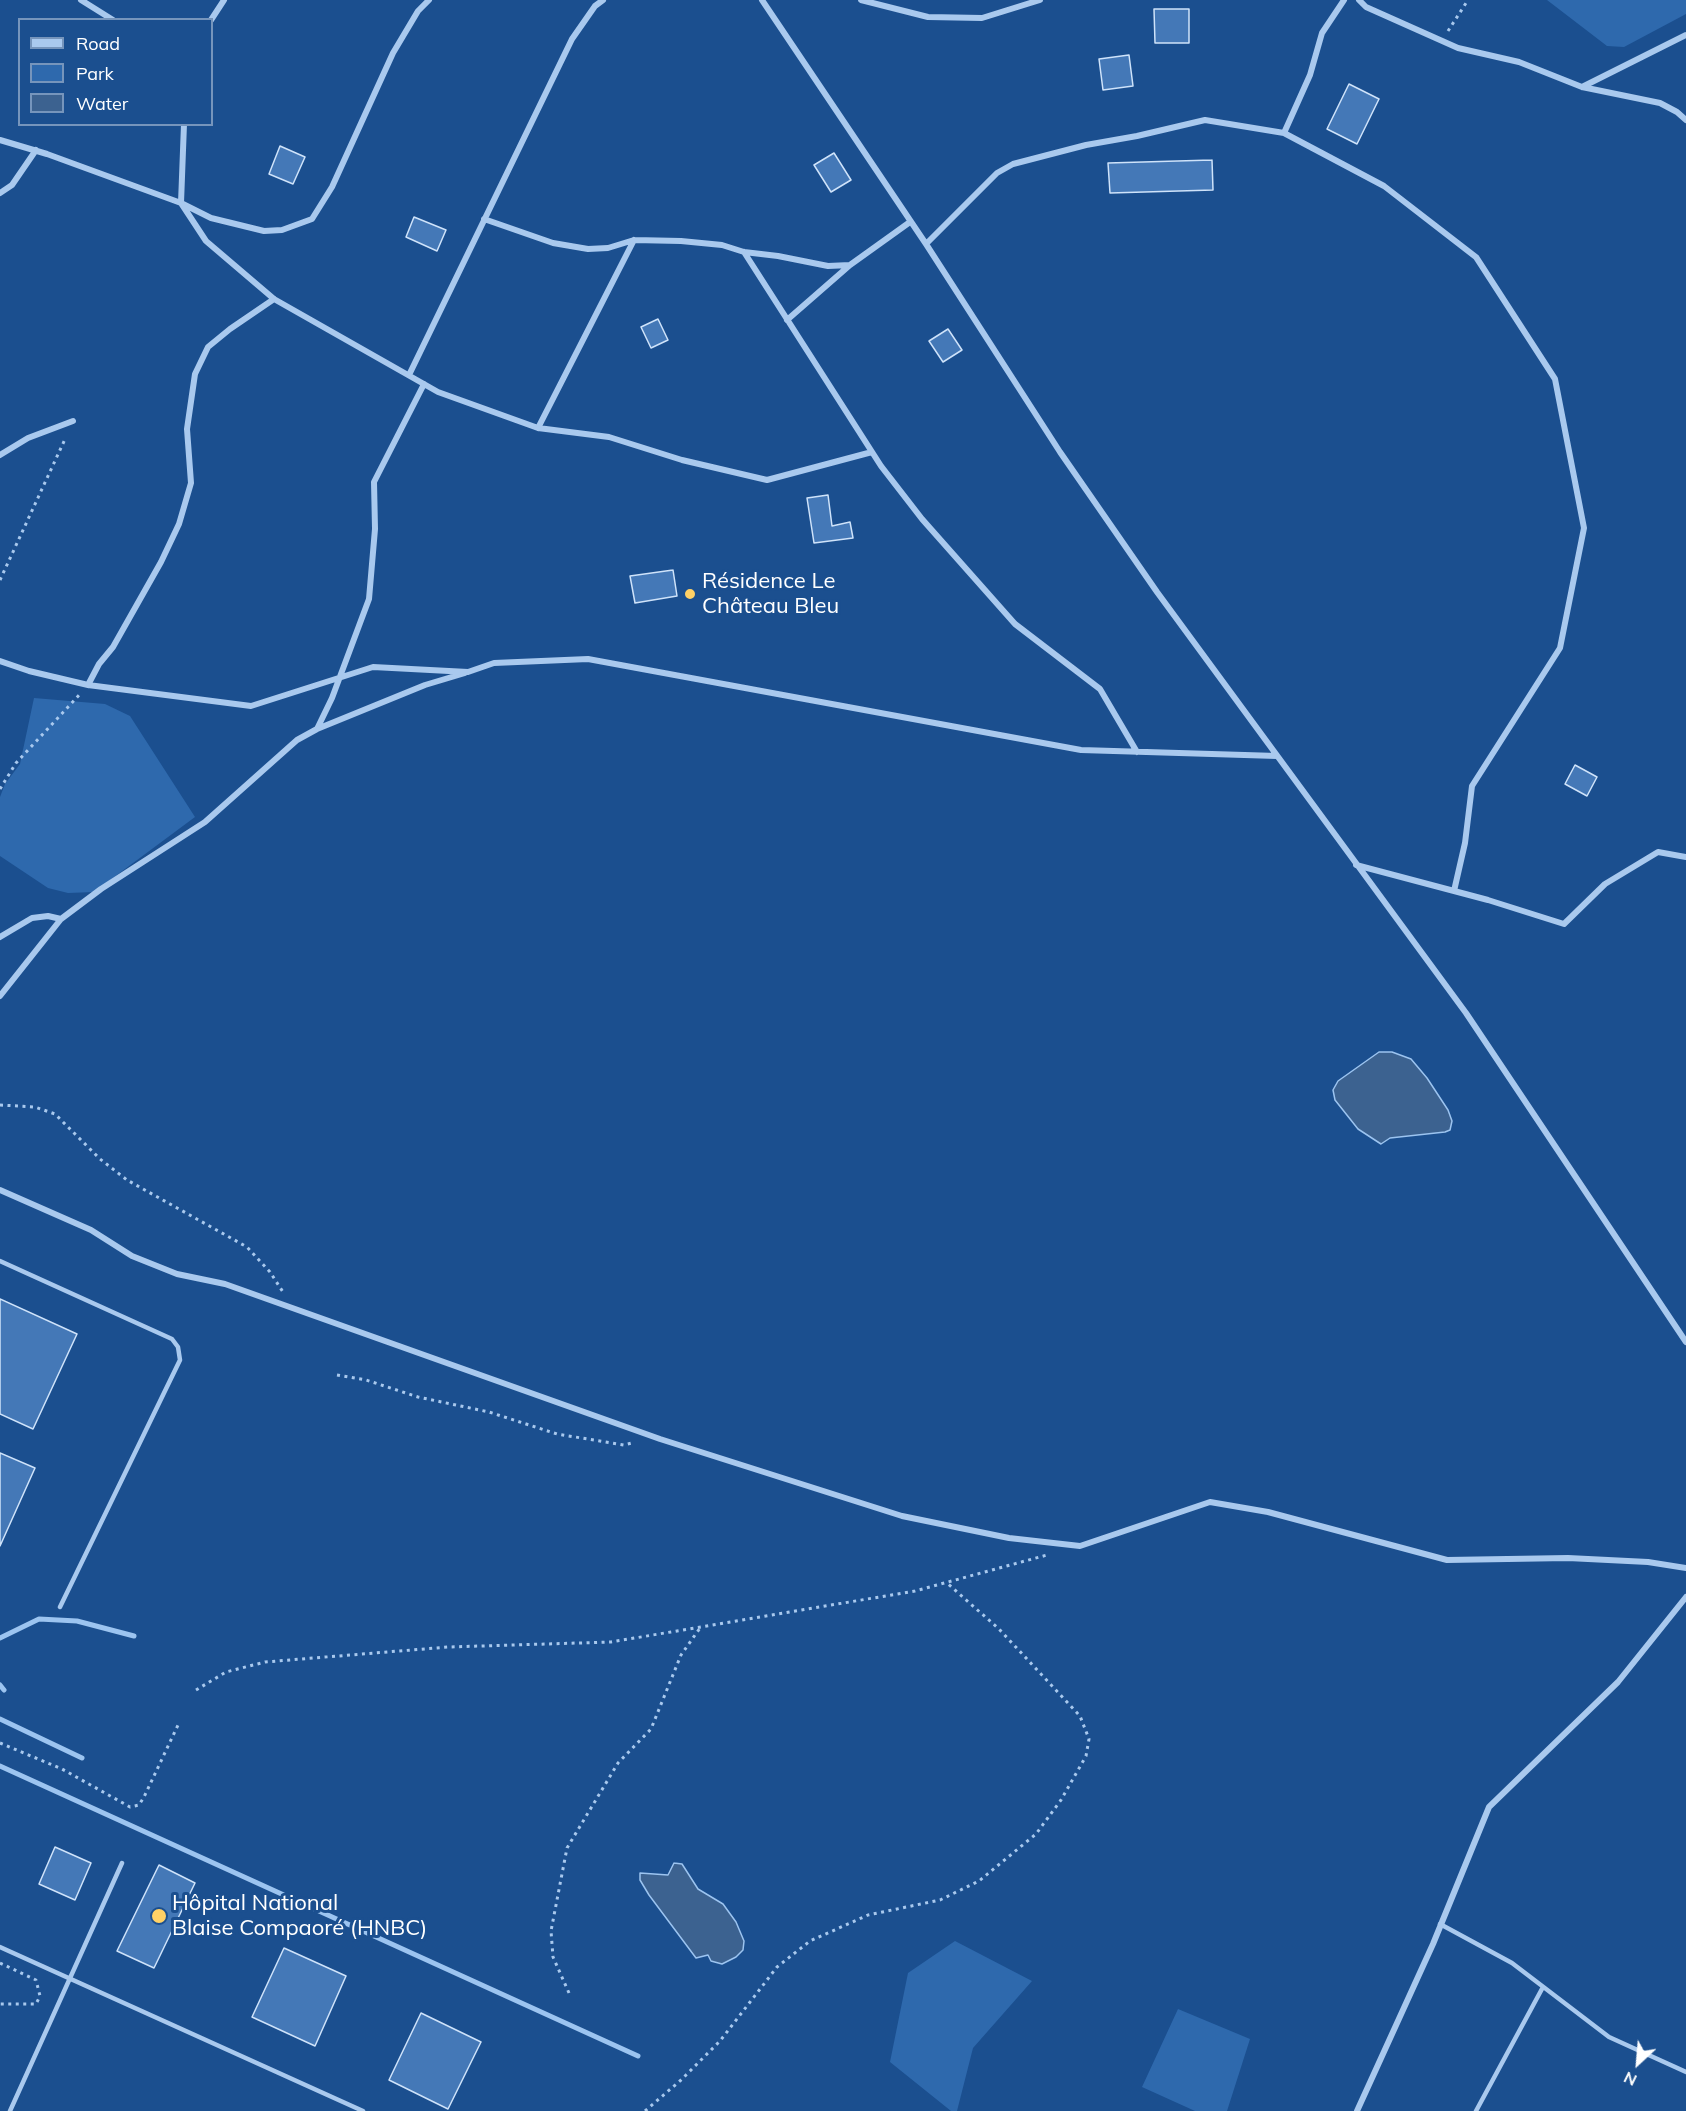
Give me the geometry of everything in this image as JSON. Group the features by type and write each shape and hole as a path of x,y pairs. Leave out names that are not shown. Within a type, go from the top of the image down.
{"street":[{"path":"81,0 110,18"},
{"path":"212,18 224,0"},
{"path":"0,140 36,150 181,203 211,218 264,231 282,231 312,219 332,187 393,53 418,11 429,0"},
{"path":"590,0 595,6"},
{"path":"409,375 572,39 595,6 603,0"},
{"path":"762,0 926,244 1060,452 1157,592 1466,1013 1686,1342"},
{"path":"861,0 928,17 982,18 1040,0"},
{"path":"1284,133 1310,75 1322,33 1344,0"},
{"path":"1359,0 1366,7 1458,48 1519,62 1582,87 1660,103 1686,120"},
{"path":"1582,87 1686,35"},
{"path":"926,244 997,173 1013,164 1086,145 1205,120 1284,133 1384,186 1476,257 1555,379 1584,528 1560,648 1472,786 1465,843 1454,891"},
{"path":"184,126 181,203 206,241 274,299 438,392 538,428 609,437 682,460 767,480 872,452"},
{"path":"0,193 12,185 36,150"},
{"path":"484,219 553,243 588,249 608,248 634,240 681,241 722,245 744,252 828,266 850,265"},
{"path":"787,320 850,265 910,222"},
{"path":"538,428 634,240"},
{"path":"744,252 872,452 922,519 1015,624 1100,689 1137,752"},
{"path":"88,685 99,664 113,647 161,562 179,524 191,483 187,429 195,374 208,348 230,329 274,299"},
{"path":"317,729 369,599 375,530 374,482 424,384"},
{"path":"0,455 28,438 74,421"},
{"path":"0,996 61,919 101,889 205,822 297,740 317,729 425,686 494,663 588,659 1081,750 1277,756"},
{"path":"0,661 29,671 88,685 251,706 373,667 468,672"},
{"path":"1356,865 1564,924 1605,884 1658,852 1686,858"},
{"path":"0,937 32,918 48,916 61,919"},
{"path":"0,1190 91,1230 132,1256 177,1274 225,1284 660,1439 902,1516 1009,1538 1080,1546 1210,1502 1268,1512 1447,1560 1568,1558 1648,1562 1686,1568"},
{"path":"1357,2111 1489,1807 1618,1682 1686,1597"}],"lane":[{"path":"0,1261 172,1340 178,1347 180,1360 60,1607"},
{"path":"10,2111 68,1978 122,1863"},
{"path":"1440,1924 1512,1963 1609,2037 1686,2072"},
{"path":"0,1947 363,2111"},
{"path":"1476,2111 1543,1987"}],"path":[{"path":"1442,41 1468,0"},
{"path":"0,580 74,421"},
{"path":"0,789 16,763 88,685"},
{"path":"0,1104 35,1107 56,1114 100,1159 127,1180 247,1247 270,1272 293,1308"},
{"path":"337,1375 366,1380 418,1397 489,1412 557,1434 624,1445 633,1443"},
{"path":"196,1690 226,1672 265,1662 448,1647 611,1642 915,1591 1047,1555"},
{"path":"645,2111 681,2080 720,2041 782,1962 810,1941 868,1915 940,1900 979,1881 1036,1834 1061,1800 1086,1756 1089,1739 1080,1716 999,1629 947,1583"},
{"path":"569,1993 553,1957 551,1931 567,1848 618,1763 651,1728 681,1655 701,1626"},
{"path":"0,1743 62,1770 130,1807 139,1805 144,1797 179,1723"},
{"path":"0,1963 36,1980 40,1996 36,2004 0,2004"}],"green space":[{"path":"1547,0 1686,0 1686,14 1624,47 1607,46"},
{"path":"34,698 105,704 130,716 195,817 94,892 68,893 48,888 0,856 0,797 5,784 20,764"},
{"path":"955,1941 1032,1981 973,2048 957,2111 951,2111 890,2062 908,1973"},
{"path":"1178,2009 1250,2039 1227,2111 1195,2111 1142,2087"}],"water":[{"path":"1379,1052 1392,1052 1411,1059 1448,1110 1452,1121 1450,1130 1390,1138 1381,1144 1358,1129 1335,1100 1333,1090 1338,1081"},
{"path":"674,1863 682,1864 698,1889 723,1904 736,1922 744,1941 743,1950 736,1957 722,1964 711,1961 708,1955 696,1958 649,1895 640,1880 640,1873 668,1875"}],"building":[{"path":"1154,9 1189,9 1189,43 1155,43"},
{"path":"1129,55 1133,86 1103,90 1099,59"},
{"path":"1349,84 1379,99 1357,144 1327,129"},
{"path":"280,146 305,157 293,184 269,174"},
{"path":"834,153 851,180 831,192 814,165"},
{"path":"1212,160 1213,190 1110,193 1108,163"},
{"path":"414,217 446,230 437,251 406,237"},
{"path":"658,319 668,340 651,348 641,327"},
{"path":"948,329 962,350 943,362 929,341"},
{"path":"828,495 832,526 850,522 853,538 814,543 807,498"},
{"path":"673,570 677,596 635,603 630,576"},
{"path":"1575,765 1597,777 1587,796 1565,784"},
{"path":"0,1299 77,1334 33,1429 0,1414"},
{"path":"0,1453 35,1468 0,1546"},
{"path":"55,1847 91,1863 75,1900 39,1884"},
{"path":"159,1865 195,1883 154,1968 117,1951"},
{"path":"284,1948 346,1976 315,2046 252,2017"},
{"path":"421,2013 481,2042 448,2109 389,2080"}],"waterway":[{"path":"0,1638 39,1619 77,1621 134,1636"},
{"path":"0,1685 4,1690"},
{"path":"0,1719 82,1758"},
{"path":"0,1766 638,2056"}],"place":[{"name":"Résidence Le Château Bleu","path":"690,594"},
{"name":"Hôpital National Blaise Compaoré (HNBC)","path":"159,1916"}]}
